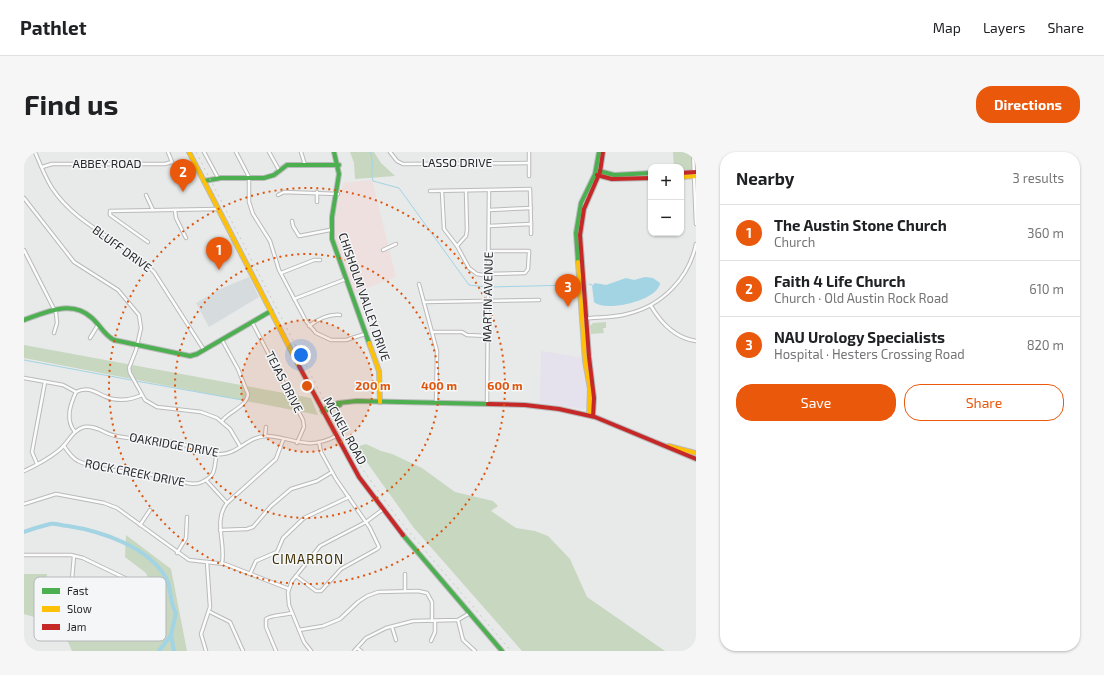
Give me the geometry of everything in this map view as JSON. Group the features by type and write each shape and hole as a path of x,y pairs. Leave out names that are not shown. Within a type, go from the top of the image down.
{"street":[{"name":"BLUFF DRIVE","path":"35,152 52,188 68,207 96,230 154,272 204,350"},
{"name":"ABBEY ROAD","path":"42,167 52,164 172,162 168,152"},
{"name":"MCNEIL ROAD","path":"189,152 322,411 359,477 382,510 502,651"},
{"path":"204,152 213,169 213,177"},
{"path":"236,152 249,177 251,210 270,241 281,274 309,326 319,335 335,340 350,339 366,334"},
{"path":"269,152 279,170"},
{"path":"301,152 305,165"},
{"name":"CHISHOLM VALLEY DRIVE","path":"334,152 339,165 338,194 330,230 333,243 380,376 380,402"},
{"name":"LASSO DRIVE","path":"390,152 397,161 402,164 529,163"},
{"path":"529,152 529,176"},
{"path":"597,173 599,152"},
{"path":"591,416 587,374 580,242 584,209 603,152"},
{"path":"693,152 696,224"},
{"path":"204,181 213,177 274,176 279,170 288,165 339,165"},
{"path":"684,172 695,174"},
{"path":"597,173 614,175 648,173"},
{"path":"597,173 615,179 648,178"},
{"path":"684,176 695,174"},
{"path":"213,177 226,177"},
{"path":"430,191 442,192 488,191 492,189 530,189 531,234"},
{"path":"458,246 466,236 467,230 466,191"},
{"name":"MARTIN AVENUE","path":"487,404 489,275 488,191"},
{"path":"278,195 284,192 317,192 338,194"},
{"path":"317,192 317,202"},
{"path":"442,192 444,229 458,246 469,268 477,274 489,275 525,273 528,268 529,251 489,250"},
{"path":"146,195 153,210"},
{"path":"24,198 76,264 115,288 127,298 140,320 141,328 137,346 129,368 142,395 148,403 157,407 201,412 222,421 230,429 240,446"},
{"path":"489,210 531,208"},
{"path":"148,242 110,215 109,212 111,210 218,209"},
{"path":"175,210 176,218 186,238"},
{"path":"292,221 293,226 300,236 330,230"},
{"path":"489,226 531,224"},
{"path":"383,250 396,244"},
{"path":"584,318 626,315 651,306 675,286 689,266 696,244"},
{"path":"24,250 55,310 57,319 54,333"},
{"path":"281,274 314,260 320,260"},
{"path":"294,299 346,279"},
{"path":"419,284 437,355 436,403"},
{"path":"424,302 539,300"},
{"path":"651,306 661,321 671,331 682,337 696,341"},
{"path":"24,320 66,307 76,309 89,315 111,339 186,356 197,354 271,311"},
{"path":"309,326 318,320 334,315 340,315"},
{"path":"584,318 594,389 591,416"},
{"name":"TEJAS DRIVE","path":"252,322 303,420 304,427 298,443"},
{"path":"90,338 98,325"},
{"path":"432,332 462,332 467,335 488,336"},
{"path":"222,340 238,369 248,394 244,404 222,421"},
{"path":"587,374 594,389"},
{"path":"24,378 67,386 76,392"},
{"path":"37,464 32,452 45,382"},
{"path":"76,392 91,390 114,399 132,399 142,395"},
{"path":"24,471 64,446 76,432 70,425 69,418 76,392"},
{"path":"322,411 346,402 487,404 551,407 591,416 696,459"},
{"name":"OAKRIDGE DRIVE","path":"76,432 82,428 92,427 116,436 172,442 217,454 227,453 253,438 265,436"},
{"path":"266,427 265,436 298,443 319,442 336,436"},
{"path":"222,563 220,530 221,513 227,503 276,459 283,440"},
{"path":"296,576 316,591 321,591 344,567 377,549 379,544 332,472 321,452 319,442"},
{"path":"662,445 696,453"},
{"name":"ROCK CREEK DRIVE","path":"64,446 72,457 84,463 107,469 158,475 192,484 206,480"},
{"path":"217,454 215,470 206,480 227,503"},
{"path":"220,530 247,529 253,527 271,506 291,489 317,480 332,472"},
{"path":"24,504 52,495 67,496 110,505 191,561 222,563 289,589"},
{"path":"250,574 256,562 275,554 283,538 304,518 349,497"},
{"path":"140,525 150,510"},
{"path":"311,651 299,630 292,613 288,601 289,589 296,576 320,546 366,522 382,510"},
{"path":"177,552 186,538 187,517"},
{"path":"24,555 74,556 83,558 123,577"},
{"path":"72,577 74,556"},
{"path":"206,651 201,634 210,612 207,562"},
{"path":"405,574 405,591"},
{"path":"299,630 324,626 340,619 358,602 367,596 378,592 422,591 430,596 432,602 436,632 431,641"},
{"path":"210,612 230,622 243,651"},
{"path":"276,651 266,627 266,619 270,616 284,616 292,613"},
{"path":"354,651 370,636 392,627 413,621 458,620 470,613"},
{"path":"458,620 463,640 475,651"},
{"path":"392,627 396,640"},
{"path":"357,648 360,651"}],"shaded area":[{"path":"372,180 396,277 354,293 334,241 334,221 343,183"},
{"path":"249,277 259,297 209,327 196,303 220,289"},
{"path":"541,351 582,358 588,388 587,406 583,409 540,403"}],"green space":[{"path":"350,152 374,152 381,163 395,176 355,179 354,163"},
{"path":"673,152 691,152 692,171 684,172 684,164 674,164"},
{"path":"606,322 606,328 603,328 604,333 591,334 590,326 593,323"},
{"path":"24,345 311,398 318,415 24,358"},
{"path":"353,443 359,446 366,444 422,468 455,492 493,501 498,506 491,511 516,528 535,531 548,536 570,559 587,597 665,651 522,651 414,528"},
{"path":"126,535 171,569 187,651 72,651 67,641 166,641 166,577 148,577 146,573 125,557"},
{"path":"24,574 47,574 47,577 34,577 34,617 24,614"}],"water":[{"path":"645,277 653,278 660,283 651,295 631,303 620,305 600,305 594,302 592,286 595,283 606,285 626,278 634,280"}],"waterway":[{"path":"370,152 372,159 373,181 399,188 469,285 486,287"},
{"path":"490,287 573,285"},
{"path":"24,360 131,380"},
{"path":"136,381 242,400"},
{"path":"24,532 50,524 57,524 81,528 109,536 136,549 158,567 165,577"},
{"path":"159,651 171,635 176,613 172,604 166,578"},
{"path":"171,635 174,651"}],"railway":[{"path":"196,152 329,410 361,467 399,520 511,651"}],"traffic: fast":[{"path":"334,152 339,174 332,217 332,239 369,343"},
{"path":"578,262 576,233 581,203 595,174 599,152"},
{"path":"204,181 221,178 264,178 274,175 287,165 339,165"},
{"path":"599,171 614,175 648,173"},
{"path":"24,320 59,309 76,309 84,312 92,318 107,335 114,340 190,356 197,354 271,311"},
{"path":"322,410 338,403 357,401 488,404"},
{"path":"323,412 340,405"},
{"path":"403,535 502,651"}],"traffic: slow":[{"path":"189,152 299,366"},
{"path":"684,177 696,176"},
{"path":"578,262 585,361 590,389 589,415"},
{"path":"369,343 379,371 380,402"},
{"path":"669,446 696,453"}],"traffic: jam":[{"path":"593,416 594,398 589,357 580,235 584,209 600,172 603,152"},
{"path":"684,173 696,172"},
{"path":"597,175 612,179 648,178"},
{"path":"299,366 359,477 403,535"},
{"path":"488,404 525,405 559,409 595,417 696,459"}],"place":[{"name":"Faith 4 Life Church","path":"183,192"},
{"name":"The Austin Stone Church","path":"219,270"},
{"name":"NAU Urology Specialists","path":"568,307"}],"district":[{"name":"CIMARRON","path":"308,559"}]}
